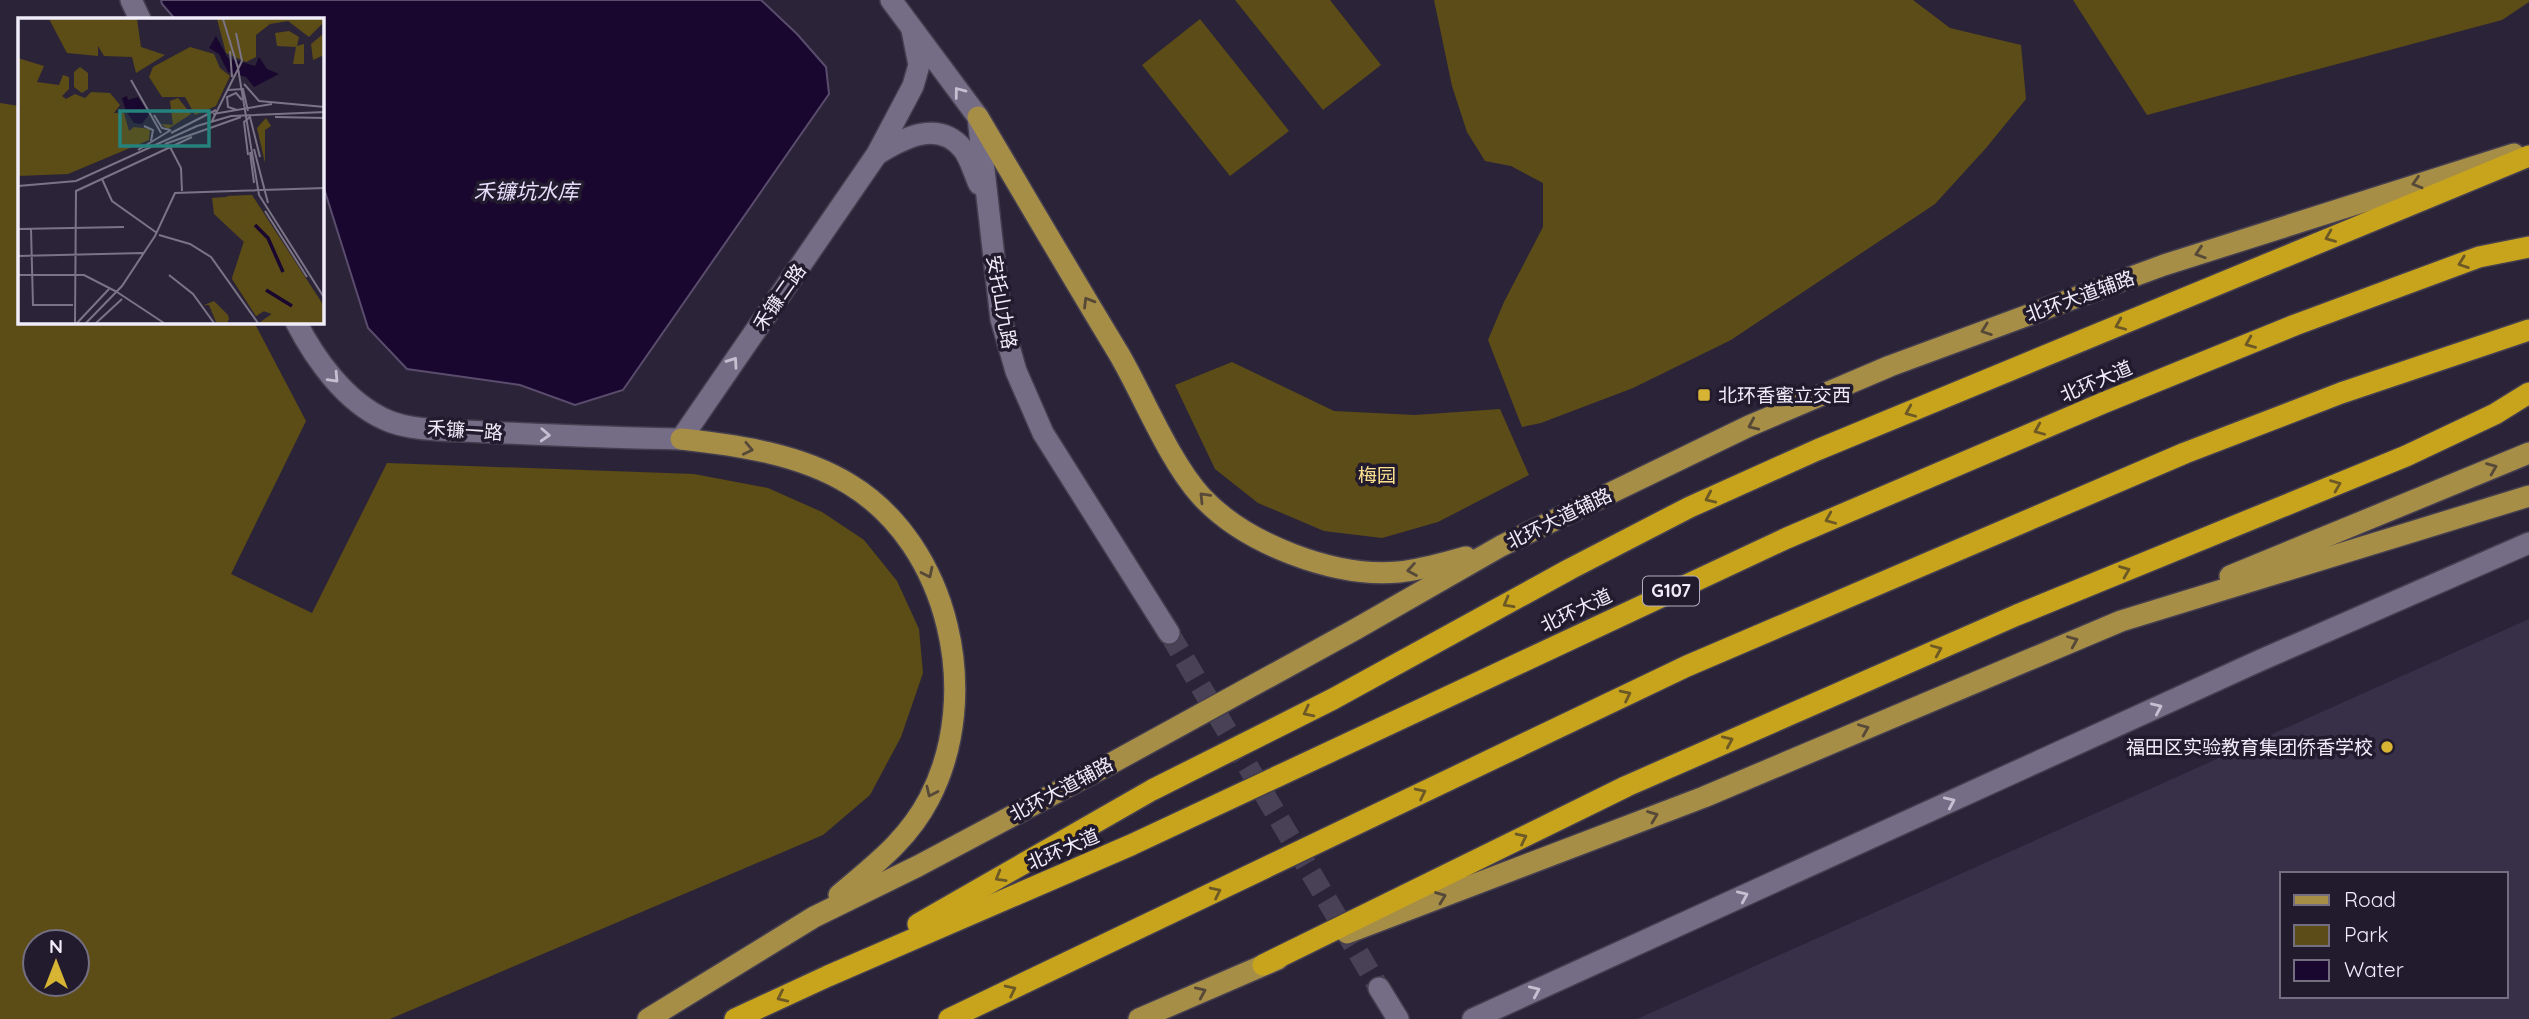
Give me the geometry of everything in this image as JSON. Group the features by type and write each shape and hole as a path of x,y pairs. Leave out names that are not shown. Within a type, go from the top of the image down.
{"highway":[{"path":"828,976 1152,790 1333,699 1570,569 1690,507 1817,450 2529,156"},
{"name":"北环大道","path":"735,1019 1131,845 1787,538 2103,403 2295,325 2479,257 2529,247"},
{"path":"949,1019 1687,666 2185,453 2341,393 2529,330"},
{"path":"1263,965 1627,786 2017,615 2406,456 2495,414 2529,393"}],"main road":[{"path":"978,117 1135,382 1170,450 1201,495 1227,518 1268,544 1305,558 1370,573 1399,572 1435,566 1501,546"},
{"name":"北环大道辅路","path":"648,1019 814,917 918,866 1110,764 1501,546 1749,426 1890,366 2164,265 2529,149"},
{"path":"681,439 718,443 813,466 849,484 886,513 909,540 928,570 942,605 951,642 954,680 952,721 942,768 929,799 897,846 814,917"},
{"path":"1139,1019 1263,965 1704,797 2529,453"},
{"path":"2121,621 2529,496"}],"street":[{"path":"131,0 140,18"},
{"path":"891,0 978,117"},
{"name":"禾镰二路","path":"681,439 877,155 914,86 919,65 912,30"},
{"name":"安托山九路","path":"978,117 1001,319 1016,371 1043,433 1169,633"},
{"name":"禾镰二路","path":"877,155 900,140 918,134 936,132 953,139 964,150 988,202"},
{"name":"禾镰一路","path":"297,324 312,353 334,380 384,420 425,429 681,439"},
{"path":"1473,1019 2261,660 2529,543"},
{"path":"1380,988 1398,1019"}],"shaded area":[{"path":"2073,0 2529,2 2502,20 2147,115"},
{"path":"0,103 18,106 18,324 255,324 306,421 231,574 312,613 387,463 694,474 768,488 822,512 864,540 897,581 919,629 923,673 901,737 870,795 823,835 390,1019 0,1019"},
{"name":"福田区实验教育集团侨香学校","path":"2529,619 2529,1019 1637,1019"}],"green space":[{"path":"1235,0 1330,0 1381,65 1323,110"},
{"path":"1434,0 1913,0 1950,28 2021,45 2026,99 1935,204 1731,340 1633,388 1541,423 1522,427 1488,340 1504,302 1543,227 1543,183 1511,166 1485,161 1467,132 1452,86"},
{"path":"1200,19 1289,131 1230,176 1142,65"},
{"name":"梅园","path":"1232,362 1334,411 1415,415 1500,409 1529,475 1438,522 1382,538 1324,531 1258,503 1215,469 1175,385"}],"water":[{"name":"禾镰坑水库","path":"161,0 761,0 797,34 826,67 829,94 623,390 575,405 520,385 407,369 368,328 324,188 324,18 174,18"}],"tunnel":[{"path":"1169,633 1379,988"}],"place":[{"name":"北环香蜜立交西","path":"1704,395"},
{"name":"福田区实验教育集团侨香学校","path":"2387,747"}]}
